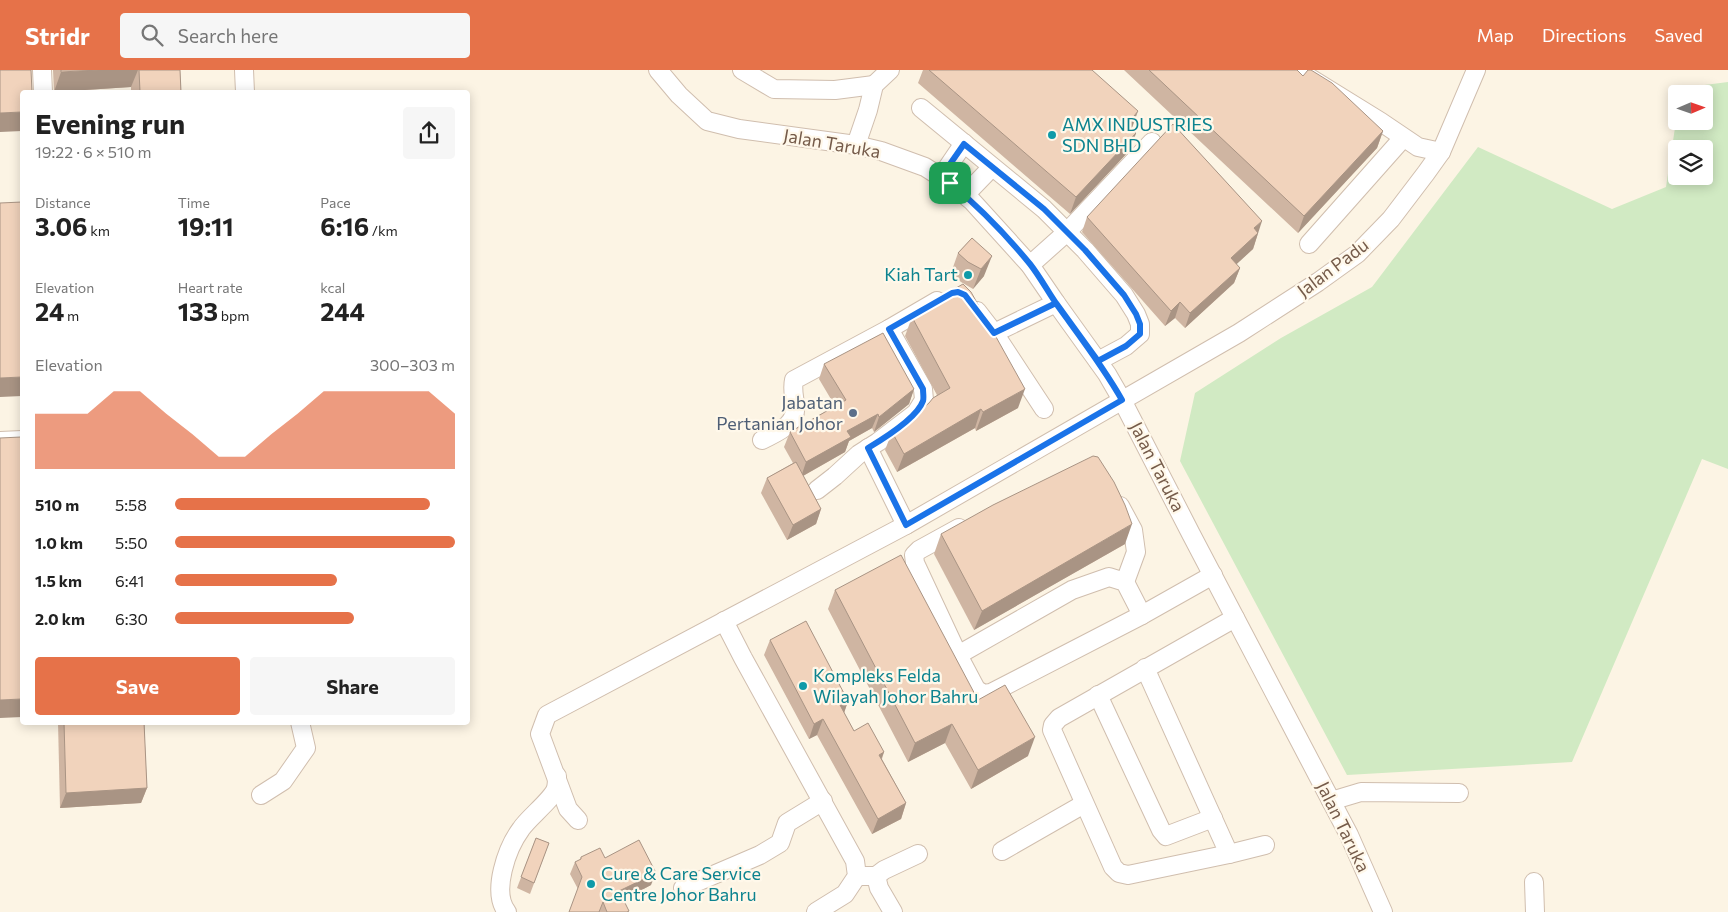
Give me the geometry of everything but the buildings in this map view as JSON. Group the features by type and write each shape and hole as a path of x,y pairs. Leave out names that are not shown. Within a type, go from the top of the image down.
{"street":[{"path":"42,70 43,90"},
{"path":"244,70 245,90"},
{"name":"Jalan Taruka","path":"658,70 679,95 707,121 739,129 856,145 881,151 925,167 965,195 1030,265 1098,361 1122,400 1234,618 1349,835 1382,912"},
{"path":"742,70 774,89 835,90 874,85"},
{"path":"856,145 874,85 890,70"},
{"path":"1297,70 1381,122 1418,148 1441,152"},
{"name":"Jalan Padu","path":"578,820 568,809 540,734 547,715 906,525 1239,333 1318,282 1357,254 1391,219 1426,173 1441,152 1476,70"},
{"path":"921,108 1044,209 1085,250 1124,295 1136,314 1140,324 1140,334 1126,346 1098,361"},
{"path":"1309,244 1403,138"},
{"path":"1030,265 1067,232 1152,142"},
{"path":"941,177 964,144"},
{"path":"965,195 992,167"},
{"path":"762,440 787,426 794,416 796,406 792,387 794,380 958,294 994,333 1044,409"},
{"path":"994,333 1056,303"},
{"path":"817,490 868,448 916,413 924,400 923,389 889,329"},
{"path":"0,441 20,440"},
{"path":"868,448 906,525"},
{"path":"1110,488 1133,530 1136,552 1125,582"},
{"path":"970,522 919,550 914,555 915,563 958,655 976,689 983,694 991,693 1213,575"},
{"path":"958,655 1072,590 1108,577 1125,582 1142,614"},
{"path":"1234,618 1059,718 1053,725 1053,735 1113,867 1120,873 1128,875 1265,845"},
{"path":"724,621 742,658 855,861 857,876 845,894 818,911"},
{"path":"1145,668 1229,854"},
{"path":"1098,695 1161,830 1166,836 1213,818"},
{"path":"261,794 283,781 306,748 301,725"},
{"path":"507,912 502,905 500,880 509,853 521,829 556,789 557,776"},
{"path":"1331,801 1361,792 1459,793"},
{"path":"683,888 780,843 787,823 823,801"},
{"path":"1002,852 1084,804"},
{"path":"857,876 876,876 884,870 918,854"},
{"path":"876,876 879,888 893,912"},
{"path":"1534,882 1535,912"}],"green space":[{"path":"1728,82 1728,469 1702,459 1572,762 1347,775 1180,461 1195,393 1281,338 1372,287 1478,147 1612,209 1666,187 1668,174 1668,185 1713,185 1713,140 1673,140 1675,130 1713,130 1713,85 1704,85"}],"place":[{"name":"AMX INDUSTRIES SDN BHD","path":"1052,135"},
{"name":"Kiah Tart","path":"968,275"},
{"name":"Jabatan Pertanian Johor","path":"853,413"},
{"name":"Kompleks Felda Wilayah Johor Bahru","path":"803,686"},
{"name":"Cure & Care Service Centre Johor Bahru","path":"591,884"}],"route":[{"path":"950,183 941,177 964,144 1044,209 1085,250 1124,295 1136,314 1140,324 1140,334 1126,346 1098,361 1056,303 994,333 965,295 958,292 952,293 889,329 923,389 924,400 916,413 868,448 906,525 1122,400 1107,374 1056,303 1030,265 972,201 950,183"}]}
